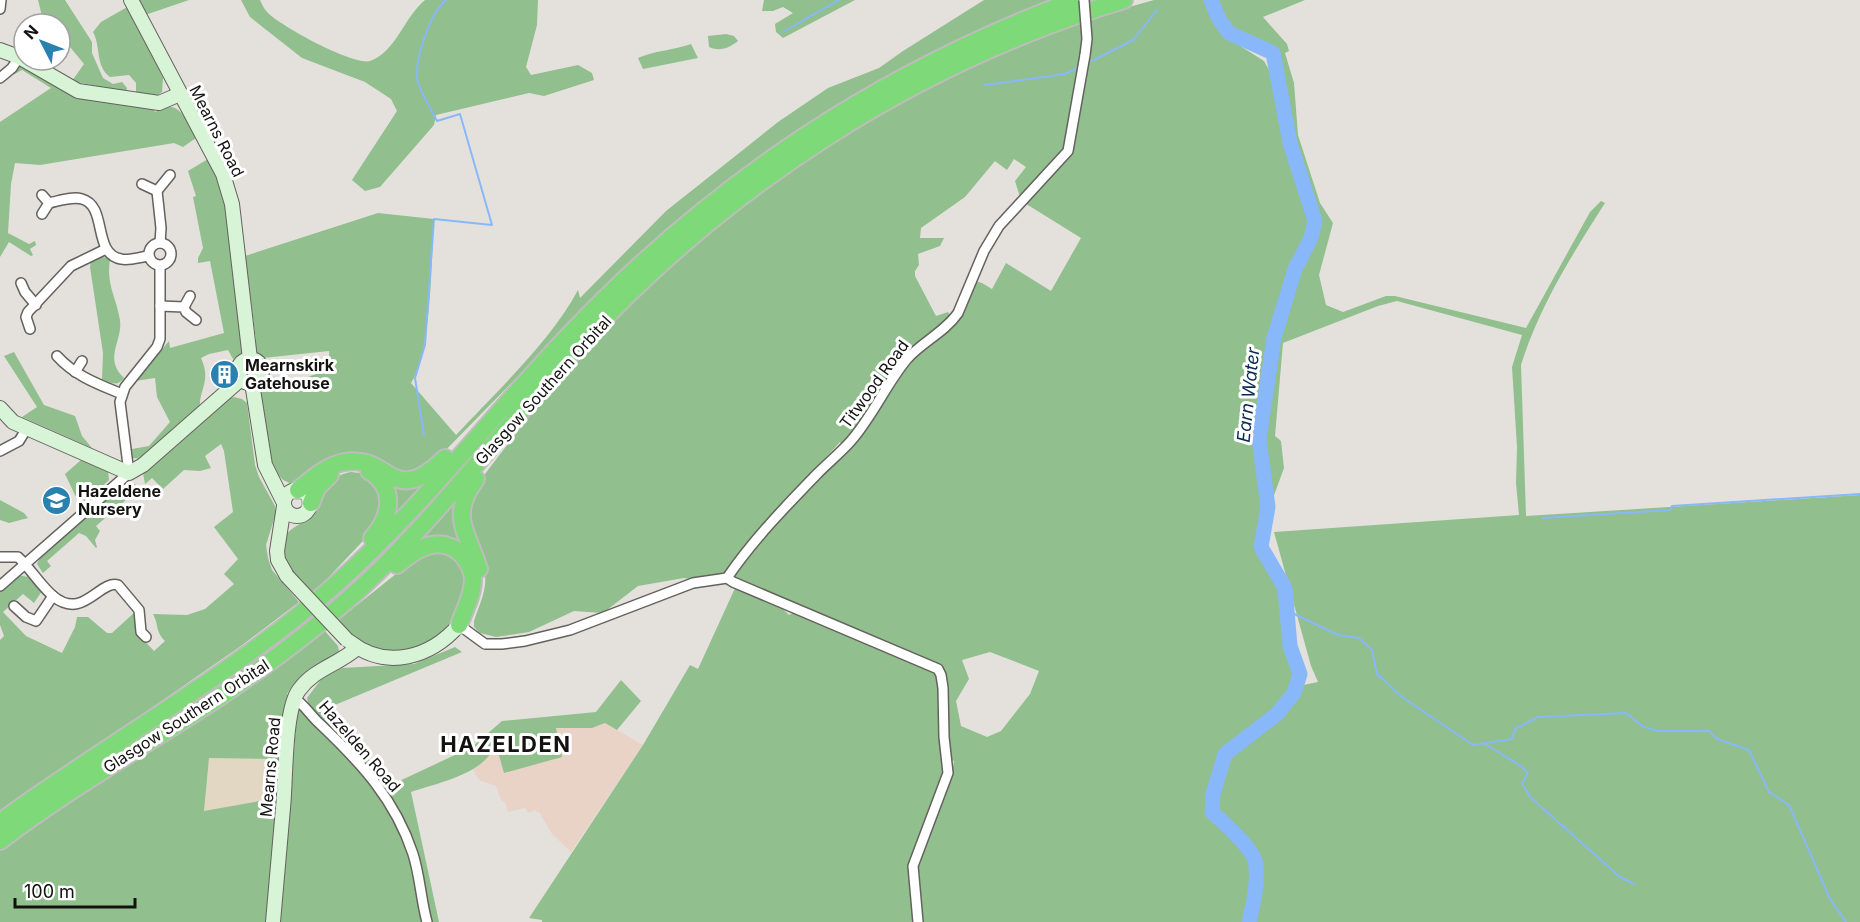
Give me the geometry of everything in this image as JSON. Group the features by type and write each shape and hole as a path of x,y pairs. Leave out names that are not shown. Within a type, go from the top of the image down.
{"highway":[{"name":"Glasgow Southern Orbital","path":"0,822 60,779 198,689 295,619 335,585 388,534 594,309 664,242 717,198 783,150 854,104 929,63 998,30 1075,0"},
{"name":"Glasgow Southern Orbital","path":"0,841 42,810 215,700 308,633 363,585 417,531 581,344 665,260 726,209 800,154 854,120 939,73 1044,28 1124,0"},
{"path":"297,490 328,468 353,461 365,463 399,480 422,477 540,366"},
{"path":"459,625 476,605 481,584 479,567 461,521 465,495 534,398"},
{"path":"295,619 375,534 384,521 388,505 385,489 377,477 366,470 354,467 336,471 324,479 317,488 311,503"},
{"path":"308,633 417,549 439,543 459,552 468,563 473,575 470,596 459,625"}],"street":[{"path":"0,9 1,0"},
{"name":"Mearns Road","path":"130,0 223,174 232,204 250,359"},
{"name":"Titwood Road","path":"727,578 742,556 765,530 849,442 878,405 906,360 920,345 954,320 984,251 1000,223 1068,151 1087,39 1084,0"},
{"path":"0,78 12,66"},
{"path":"45,72 78,91 159,103 180,94"},
{"path":"160,243 158,191 170,175"},
{"path":"142,184 158,191"},
{"path":"42,214 46,199 80,198 86,200 95,213 106,249 118,259 149,256"},
{"path":"160,243 167,245 171,254 169,261 160,266 154,264 149,256 153,246 160,243"},
{"path":"30,329 26,317 70,266 106,249"},
{"path":"129,474 120,409 122,394 157,347 160,339 160,266"},
{"path":"21,284 36,305"},
{"path":"184,307 190,296"},
{"path":"160,306 184,307"},
{"path":"184,307 186,312 196,320"},
{"path":"57,356 75,372 94,383 122,394"},
{"path":"0,586 129,474 246,381 261,377 262,370 259,362 250,359 244,361 239,367 239,375 246,381 260,446 268,472 284,505 290,514 298,517"},
{"path":"75,372 82,361"},
{"path":"0,408 13,422 129,474"},
{"path":"0,451 19,441 27,428"},
{"path":"268,472 308,495 311,503 307,512 298,517 280,534"},
{"path":"297,490 288,494 284,505 278,560 287,576 352,644 379,657 410,657 439,644 459,625 485,644 525,641 570,630 693,584 727,578 938,669 941,675 948,773 913,866 918,922"},
{"path":"0,556 13,555 26,564 53,596 67,602 83,602 108,585 118,585 139,610 141,632 146,637"},
{"path":"14,606 26,617 36,621 53,596"},
{"name":"Mearns Road","path":"273,922 288,721 294,698 310,676 324,666 348,656 352,644"},
{"name":"Hazelden Road","path":"294,698 307,707 317,721 347,749 393,808 414,856 427,922"}],"shaded area":[{"path":"605,723 643,745 571,852 552,834 539,812 535,810 528,813 525,808 508,812 496,786 479,780 473,770 492,753 496,744 555,728 592,728"},
{"path":"209,758 277,759 277,801 271,799 204,812"}],"green space":[{"path":"38,0 65,0 92,42 92,53 103,78 113,84 122,82 127,88 126,92 72,81 84,64 72,50 72,12 41,12"},
{"path":"137,0 189,0 145,15"},
{"path":"241,0 260,0 267,12 301,35 349,57 370,61 387,50 411,15 425,0 538,0 537,25 526,67 531,75 578,65 592,73 594,80 544,96 529,93 436,115 434,125 380,187 365,191 352,180 397,111 391,99 365,82 302,58 250,17"},
{"path":"764,0 855,0 783,38 776,32 775,24 793,13 783,7 773,11 762,11"},
{"path":"984,0 1062,0 1017,14 919,62 584,309 435,461 406,476 363,458 294,485 283,480 272,468 259,397 271,376 294,382 330,369 329,351 263,358 255,352 256,340 245,256 378,213 434,219 427,328 418,369 411,383 456,435 538,347 567,309 578,290 580,298 666,211 778,122 828,88 879,68"},
{"path":"1154,0 1208,0 1222,29 1234,42 1264,61 1273,77 1290,166 1311,224 1309,237 1313,240 1317,224 1316,216 1293,142 1287,111 1287,93 1273,51 1232,31 1226,24 1215,0 1305,0 1263,17 1287,44 1289,51 1285,53 1294,83 1298,135 1320,203 1333,223 1319,275 1326,305 1343,312 1386,296 1395,296 1526,328 1590,212 1601,201 1605,203 1547,301 1521,365 1526,516 1860,495 1860,922 921,922 916,868 951,780 954,761 945,758 943,775 909,865 914,922 542,922 542,920 529,918 643,745 690,665 698,669 736,586 778,604 789,615 796,611 942,669 737,580 734,576 745,557 845,451 840,442 739,553 731,567 725,572 695,580 684,578 638,586 603,613 574,611 529,632 496,637 480,633 474,627 485,576 466,519 466,508 471,492 582,353 642,290 707,233 775,180 848,133 923,90 1001,53 1082,22 1083,46 1065,150 1020,197 1015,181 1026,167 1014,159 1007,170 995,161 965,197 921,228 920,238 944,238 940,246 918,254 919,265 915,271 915,276 936,316 948,312 954,320 972,280 992,289 1006,263 1051,291 1081,238 1023,202 1068,158 1072,148 1090,18","holes":["1397,301 1522,335 1512,367 1519,515 1274,532 1311,666 1318,682 1293,687 1295,677 1287,648 1284,599 1279,583 1258,546 1264,512 1273,498 1284,468 1281,441 1275,436 1283,343 1378,306","990,652 1039,671 1030,694 1001,731 987,737 961,726 956,701 969,679 962,660"]},
{"path":"129,6 163,78 162,92 156,96 136,94 136,83 129,75 110,77 100,62 93,32 101,22"},
{"path":"726,34 734,36 738,41 724,48 709,47 708,36"},
{"path":"691,44 698,58 643,69 638,58 650,54"},
{"path":"25,72 35,72 73,93 152,107 155,112 165,107 174,107 186,118 196,138 183,147 174,143 40,165 15,163 11,184 8,233 29,244 35,241 36,245 30,249 33,255 31,256 9,242 0,257 0,122 51,88"},
{"path":"208,159 222,185 226,203 246,350 233,359 228,350 201,358 205,380 200,409 143,459 133,458 132,449 149,446 170,422 157,397 155,378 135,381 169,341 170,348 224,333 210,261 198,263 203,248 193,197 196,196 188,171"},
{"path":"103,257 110,259 110,283 120,320 114,356 118,371 124,378 117,383 102,379 103,353 90,267 91,260"},
{"path":"14,352 44,405 75,416 82,436 92,448 22,417 37,407 4,356"},
{"path":"234,397 247,403 255,465 275,506 276,513 266,545 268,558 272,570 299,602 241,646 0,813 0,640 4,636 0,625 0,591 18,575 28,577 42,591 34,603 23,594 3,612 26,636 62,653 75,627 77,617 88,617 107,633 112,633 136,611 138,634 154,651 165,641 153,614 187,615 205,609 234,584 224,574 238,559 214,527 233,512 221,444 205,456 211,468 200,471 184,470 163,489 152,478 145,484 143,473 228,399"},
{"path":"80,458 108,471 109,480 82,505 65,474 81,460"},
{"path":"351,472 360,473 369,478 379,493 382,502 376,527 313,594 289,567 283,554 283,541 289,532 314,513 319,496 326,486 340,475"},
{"path":"430,480 396,515 394,513 385,481"},
{"path":"135,484 143,493 140,498 134,493 96,526 100,531 95,540 96,548 86,536 79,533 47,561 51,566 43,573 37,564 40,558 120,488"},
{"path":"0,500 24,513 28,518 9,523 0,520"},
{"path":"452,503 456,504 464,548 412,546"},
{"path":"426,550 452,552 470,582 451,622 435,638 410,650 388,652 364,648 337,621"},
{"path":"309,614 315,620 276,650 0,834 0,829"},
{"path":"324,630 338,646 339,651 308,669 287,694 289,696 282,771 277,789 277,759 209,758 204,811 271,799 277,801 266,922 0,922 0,848"},
{"path":"455,647 462,652 330,707 330,720 393,784 472,747 502,721 596,712 621,680 641,701 617,730 605,723 592,728 556,728 562,757 504,773 496,745 481,764 471,770 447,781 411,792 439,922 280,922 297,714 301,708 312,719 307,698 323,677 342,668 414,664"}],"waterway":[{"path":"424,435 415,378 425,345 434,219 492,225 460,114 437,121 418,83 418,63 424,38 434,15 446,0"},
{"path":"783,32 839,0"},
{"name":"Earn Water","path":"1211,0 1219,19 1229,33 1273,53 1290,143 1315,221 1311,238 1295,269 1274,338 1259,439 1268,507 1261,547 1285,588 1290,646 1300,674 1294,693 1277,714 1225,754 1213,794 1212,812 1243,842 1255,861 1256,883 1249,922"},
{"path":"1092,61 1133,40 1157,10"},
{"path":"985,85 1065,74 1077,68"},
{"path":"1543,518 1670,510 1672,506 1860,494"},
{"path":"1288,611 1338,635 1359,638 1372,650 1377,674 1402,697 1473,745 1512,739 1515,729 1538,717 1626,713 1642,726 1657,731 1709,731 1717,739 1749,750 1769,792 1789,805 1830,899 1846,922"},
{"path":"1485,744 1521,766 1528,773 1522,783 1530,797 1620,877 1634,884"}],"place":[{"name":"Mearnskirk Gatehouse","path":"224,374"},
{"name":"Hazeldene Nursery","path":"57,500"}],"district":[{"name":"HAZELDEN","path":"506,744"}]}
